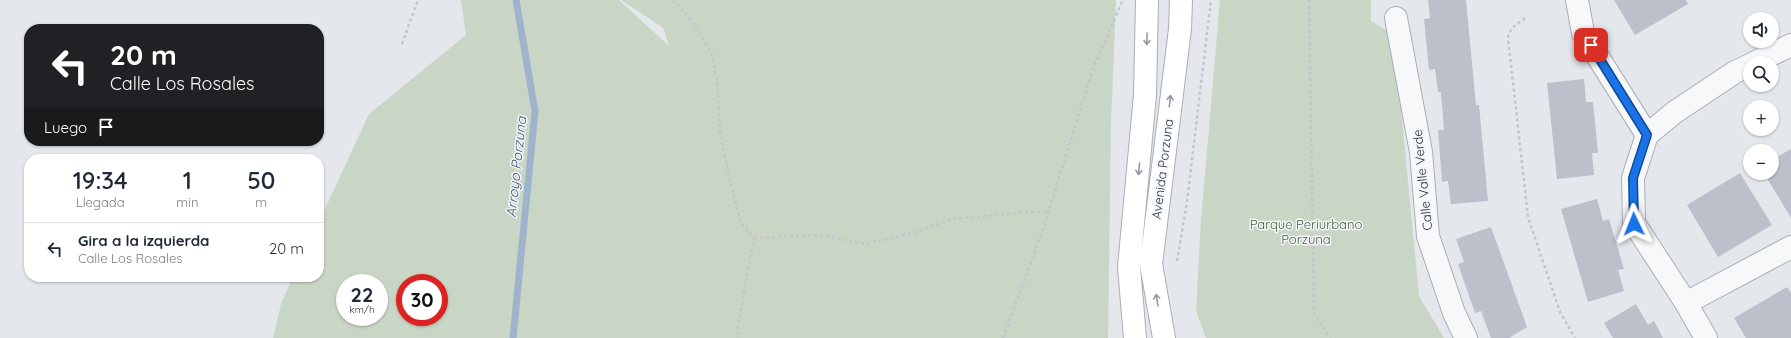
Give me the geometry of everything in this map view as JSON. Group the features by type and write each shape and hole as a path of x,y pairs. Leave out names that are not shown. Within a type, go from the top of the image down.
{"street":[{"name":"Avenida Porzuna","path":"1135,338 1129,267 1145,95 1147,0"},
{"name":"Avenida Porzuna","path":"1164,338 1151,264 1180,29 1181,0"},
{"path":"1577,0 1583,32 1647,135"},
{"name":"Calle Valle Verde","path":"1396,18 1421,152 1428,236 1454,313 1466,338"},
{"path":"1768,56 1791,45"},
{"path":"1706,338 1686,303 1634,224 1633,178 1647,135 1675,112 1743,68"},
{"path":"1686,303 1791,247"}],"path":[{"path":"402,44 418,0"},
{"path":"673,0 686,13 711,52 717,78 720,132 731,186 741,223 754,238"},
{"path":"1003,338 1048,212 1093,69 1123,0"},
{"path":"1176,268 1187,202 1211,0"},
{"path":"1309,0 1314,313 1330,338"},
{"path":"1525,18 1512,28 1509,32 1508,38 1528,217 1560,312 1575,338"},
{"path":"754,238 820,235 864,244 913,233 954,219 1027,212 1048,212"},
{"path":"738,338 737,330 754,238"}],"green space":[{"path":"461,0 619,0 669,46 663,28 621,0 1116,0 1111,124 1108,338 273,338 281,304 291,282 324,282 324,211 369,114 466,35"},
{"name":"Parque Periurbano Porzuna","path":"1220,0 1371,0 1371,21 1394,35 1419,296 1444,338 1206,338 1196,311 1201,220"}],"building":[{"path":"1428,0 1466,0 1476,105 1479,105 1488,201 1451,204 1448,181 1442,182 1438,130 1444,130 1441,92 1438,92 1435,69 1429,70 1424,19 1430,18"},
{"path":"1614,0 1686,0 1688,4 1635,35"},
{"path":"1584,79 1586,102 1593,102 1598,153 1592,153 1594,175 1557,179 1547,83"},
{"path":"1791,149 1791,218 1768,180 1779,180 1779,156"},
{"path":"1740,173 1772,225 1718,257 1687,205"},
{"path":"1597,199 1603,221 1609,219 1624,269 1618,270 1624,291 1588,302 1561,209"},
{"path":"1491,227 1527,327 1509,338 1491,338 1481,311 1475,313 1458,264 1464,262 1456,239"},
{"path":"1787,287 1791,293 1791,338 1746,338 1734,318"},
{"path":"1636,304 1648,325 1654,321 1663,338 1613,338 1604,323"}],"waterway":[{"name":"Arroyo Porzuna","path":"513,338 535,111 516,0"}],"route":[{"path":"1591,45 1647,135 1633,178 1634,224"}]}
